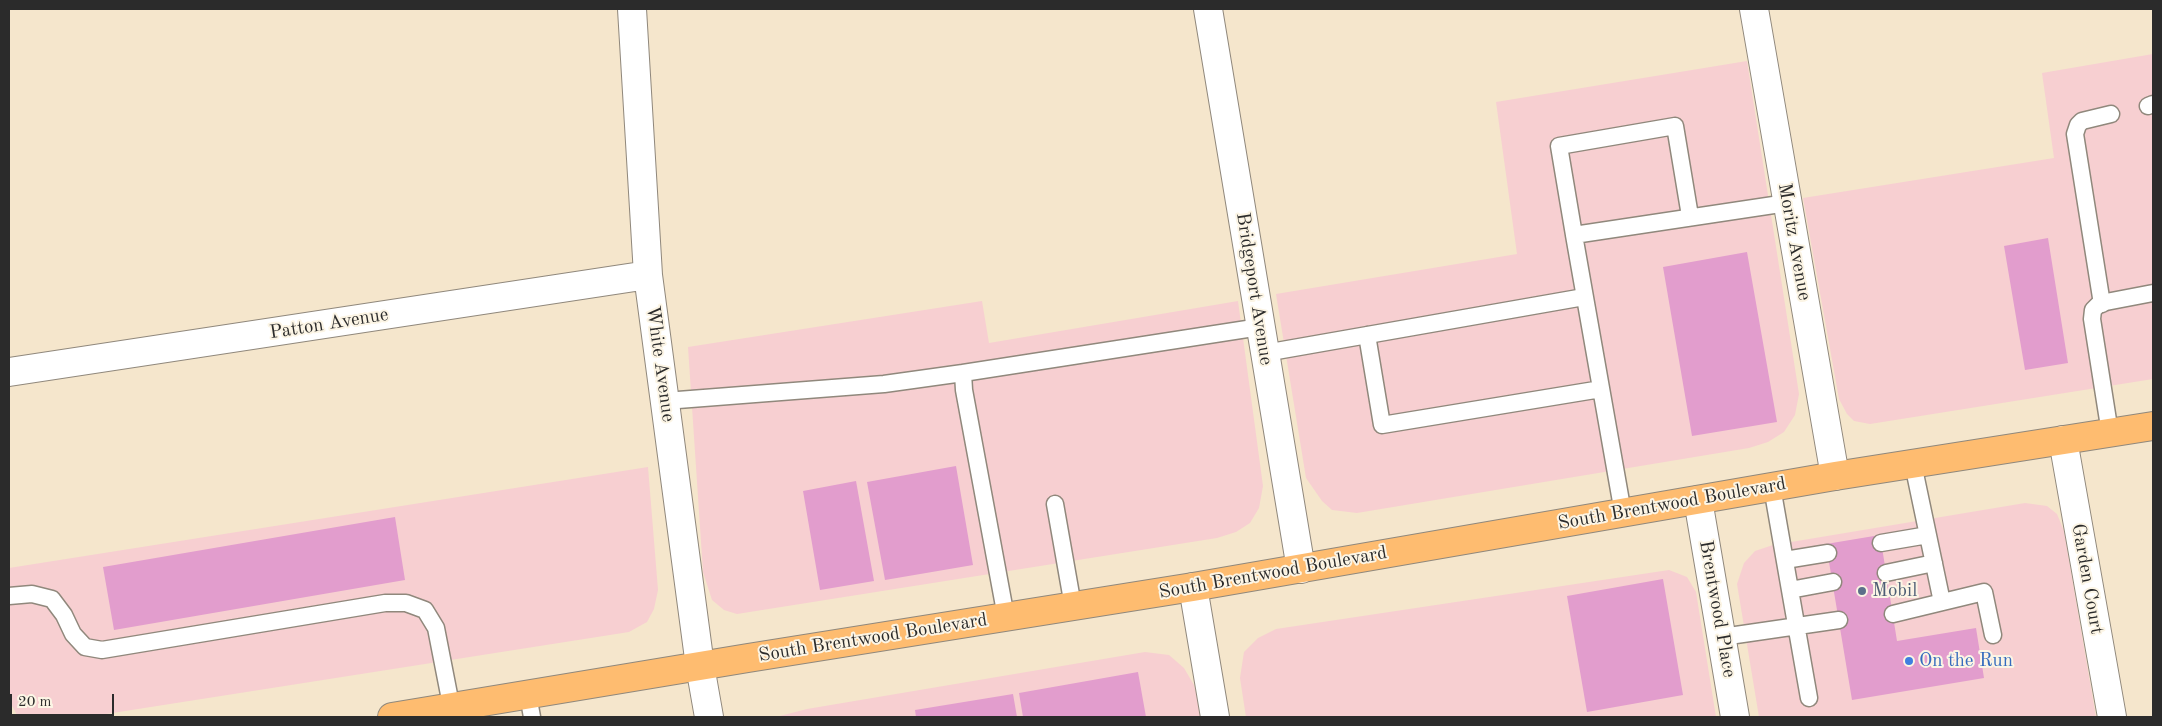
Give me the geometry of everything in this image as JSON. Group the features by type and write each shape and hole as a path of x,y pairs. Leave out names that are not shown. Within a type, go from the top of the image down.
{"main road":[{"name":"South Brentwood Boulevard","path":"392,717 530,706 700,666 1301,569 1835,476 2153,426"}],"street":[{"name":"White Avenue","path":"632,9 648,275 700,666 709,717"},
{"name":"Bridgeport Avenue","path":"1208,9 1301,569"},
{"name":"Moritz Avenue","path":"1754,9 1835,476"},
{"name":"Patton Avenue","path":"9,372 648,275"},
{"name":"Garden Court","path":"2063,440 2112,717"},
{"name":"Brentwood Place","path":"1698,500 1735,717"},
{"path":"1193,587 1215,717"}],"lane":[{"path":"2102,304 2074,134 2082,121 2111,114"},
{"path":"1622,513 1559,146 1675,126 1690,216"},
{"path":"1574,235 1690,216 1787,203"},
{"path":"2110,433 2092,318 2093,310 2102,304 2153,293"},
{"path":"665,401 884,384 963,372 1263,340 1367,335 1584,296"},
{"path":"1367,335 1382,425 1601,390"},
{"path":"963,372 964,390 1006,617"},
{"path":"1913,464 1942,602"},
{"path":"1772,487 1809,698"},
{"path":"1055,504 1073,606"},
{"path":"1881,543 1928,535"},
{"path":"1785,560 1828,553"},
{"path":"1886,573 1934,563"},
{"path":"1790,590 1832,582"},
{"path":"1893,614 1984,592 1993,635"},
{"path":"9,596 32,594 52,599 64,615 73,634 85,647 102,650 385,602 406,603 425,610 436,628 452,712"},
{"path":"1722,636 1839,620"}],"shaded area":[{"path":"2153,54 2153,379 1870,424 1854,421 1847,414 1839,399 1803,198 2054,158 2042,73"},
{"path":"1747,61 1799,394 1795,415 1784,432 1768,442 1749,448 1357,513 1332,510 1322,501 1306,478 1276,294 1517,254 1496,102"},
{"path":"982,301 989,343 1238,301 1263,486 1259,508 1250,523 1236,532 1217,538 737,614 724,610 712,600 703,572 688,347"},
{"path":"648,467 658,590 654,609 647,622 629,632 87,717 23,717 17,715 9,700 9,568"},
{"path":"2025,503 2047,506 2057,514 2064,531 2096,717 1759,717 1737,584 1744,563 1755,551 1773,545"},
{"path":"1669,570 1687,577 1696,592 1716,717 1246,717 1240,678 1244,652 1258,638 1276,629"},
{"path":"1145,652 1169,655 1184,668 1194,685 1202,717 776,717 807,709"}],"building":[{"path":"2048,238 2068,363 2025,370 2004,246"},
{"path":"1747,252 1777,422 1692,436 1663,267"},
{"path":"956,466 973,565 885,580 867,482"},
{"path":"856,481 874,581 820,590 803,491"},
{"path":"395,517 405,580 114,630 103,567"},
{"path":"1880,535 1897,641 1976,628 1984,678 1852,700 1826,544"},
{"path":"1663,579 1683,695 1587,712 1567,596"},
{"path":"1138,672 1146,717 1023,717 1019,693"},
{"path":"1013,694 1017,717 916,717 915,710"}],"place":[{"name":"Mobil","path":"1862,591"},
{"name":"On the Run","path":"1909,661"}]}
